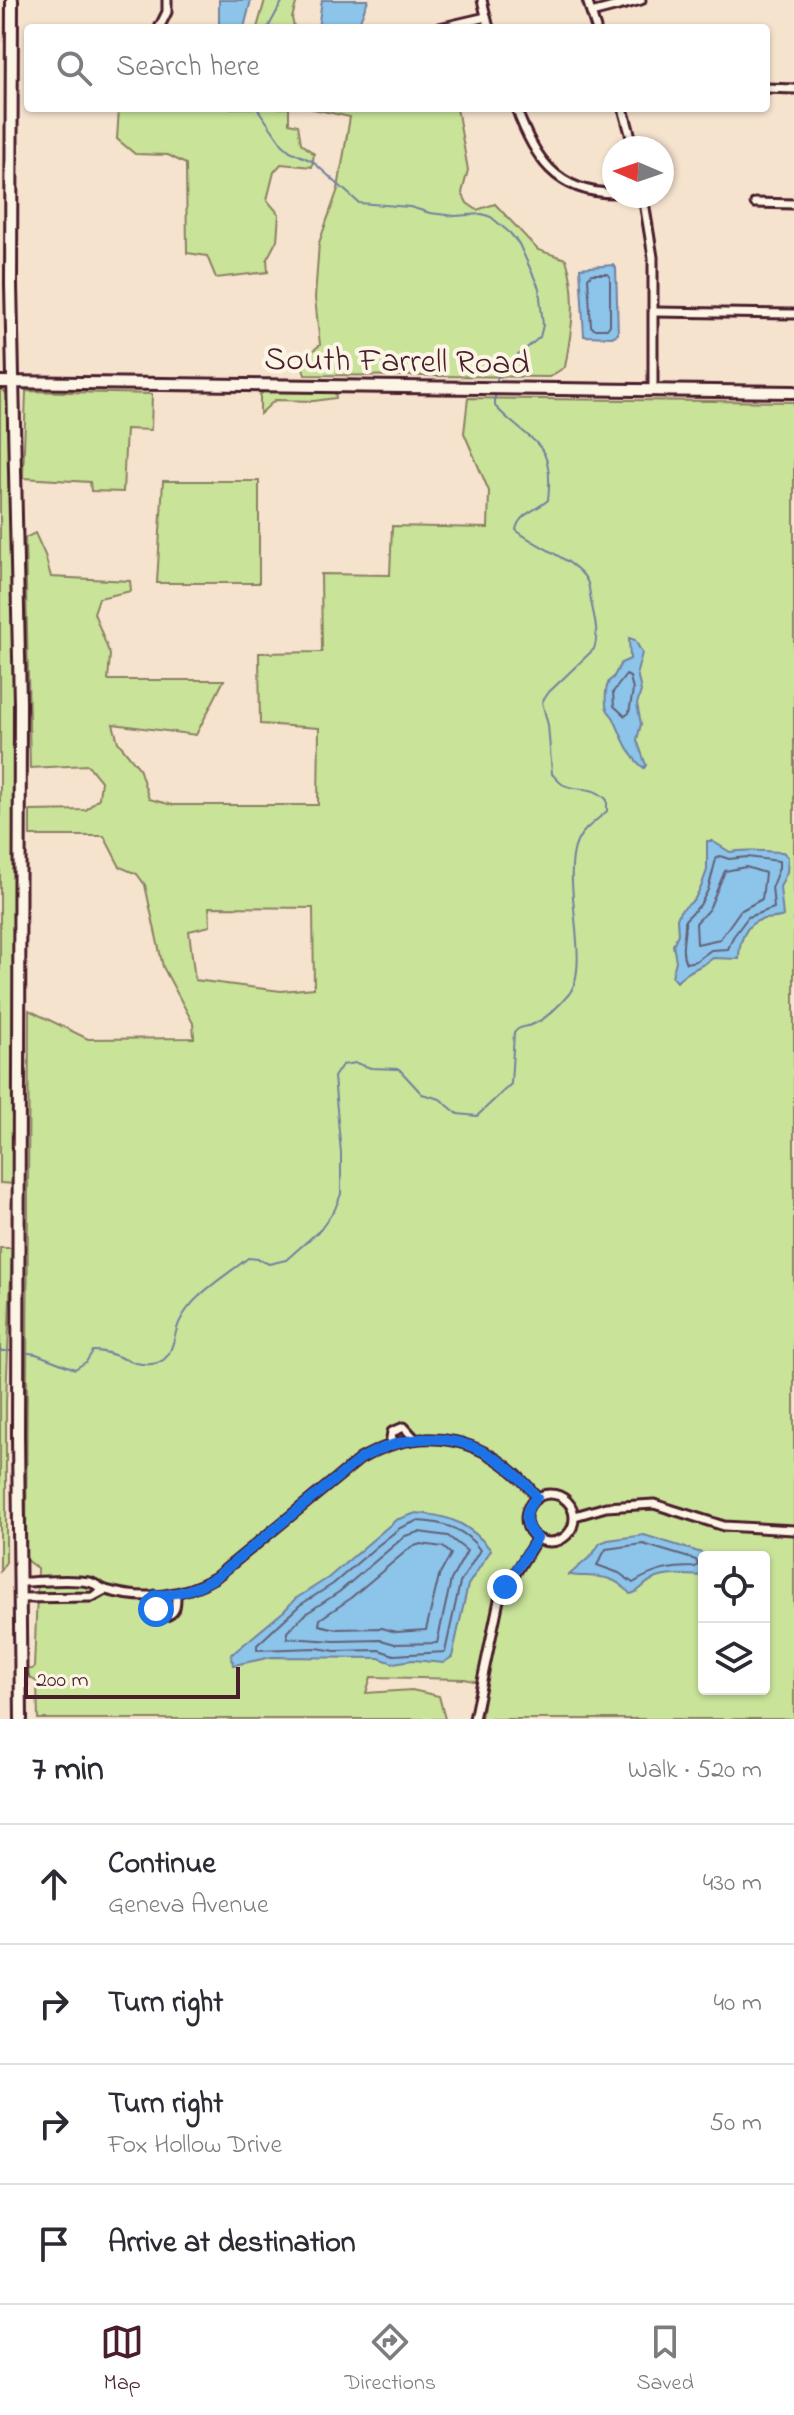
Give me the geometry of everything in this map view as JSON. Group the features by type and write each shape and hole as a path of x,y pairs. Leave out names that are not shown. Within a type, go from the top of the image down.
{"street":[{"path":"12,0 5,96 20,703 18,1351 21,1719"},
{"path":"161,24 167,12 167,0"},
{"path":"482,0 488,24"},
{"path":"587,0 595,24"},
{"path":"591,13 641,0"},
{"path":"456,24 486,17"},
{"path":"770,88 794,89"},
{"path":"518,112 538,158 548,168 581,189 602,192"},
{"path":"624,112 631,136"},
{"path":"755,203 794,204"},
{"path":"645,208 653,257 653,390"},
{"path":"655,312 794,314"},
{"name":"South Farrell Road","path":"0,382 794,392"},
{"path":"390,1444 392,1432 397,1428 404,1427 415,1439"},
{"path":"20,1582 90,1582 105,1590 155,1595 176,1594 200,1587 360,1459 390,1444 415,1439 465,1443 486,1451 522,1479 537,1497"},
{"path":"545,1494 561,1496 573,1508 575,1516 571,1531 559,1541 552,1542 531,1533 526,1519 531,1503 545,1494"},
{"path":"575,1516 606,1507 654,1504 724,1526 794,1530"},
{"path":"474,1719 499,1600 537,1538"},
{"path":"20,1598 92,1597 105,1590"},
{"path":"155,1595 156,1609 164,1617 176,1609 176,1594"}],"green space":[{"path":"265,0 297,0 293,24 258,24"},
{"path":"119,112 289,112 289,123 298,125 301,143 314,154 312,167 281,164 274,172 267,200 279,214 277,240 267,259 268,272 216,278 207,256 187,253 186,164 168,155 135,154 117,139"},
{"path":"327,112 458,112 468,170 462,193 467,203 477,210 495,204 538,250 566,259 573,299 565,367 549,377 305,375 301,360 320,345 315,298 319,243 338,189 350,117"},
{"path":"0,388 10,402 15,651 14,1184 0,1183"},
{"path":"266,389 335,391 336,398 275,400 260,414 260,395"},
{"path":"26,391 152,394 151,430 126,429 123,492 91,491 90,482 23,478"},
{"path":"468,398 794,402 794,1719 481,1719 486,1684 465,1679 371,1677 366,1693 412,1690 439,1696 445,1719 38,1719 37,1682 29,1677 28,1670 34,1668 38,1569 26,1560 29,1010 88,1039 194,1038 193,1023 163,967 145,885 137,874 120,867 104,836 30,836 30,811 86,810 99,798 101,781 88,765 30,768 25,538 35,533 51,577 130,581 131,591 99,598 94,613 110,655 108,680 224,680 196,735 113,724 118,742 139,768 149,799 172,805 318,805 319,728 260,724 259,653 322,652 321,574 390,575 392,526 488,528 489,491 464,433","holes":["209,907 313,908 314,988 281,991 195,980 189,931 210,926"]},
{"path":"163,481 259,481 259,583 157,583"},
{"path":"0,1248 12,1248 6,1402 6,1562 0,1571"}],"water":[{"path":"219,0 251,0 245,24 219,24"},
{"path":"322,0 368,0 359,24 319,24"},
{"path":"613,265 616,268 618,334 612,337 584,336 580,268"},
{"path":"629,638 635,640 642,653 637,672 641,691 637,704 641,724 637,740 646,765 644,768 630,753 606,705 609,681 621,663 630,659"},
{"path":"707,841 730,852 783,852 788,857 787,872 780,887 783,916 752,924 742,941 739,959 713,958 677,982 672,976 676,961 673,945 678,934 677,919 701,887 707,870"},
{"path":"416,1513 458,1522 491,1550 468,1585 452,1657 443,1663 413,1660 393,1663 379,1658 272,1657 234,1665 231,1655 295,1599 328,1578 396,1520"},
{"path":"644,1535 698,1552 698,1576 664,1576 630,1594 610,1579 569,1575 592,1555 600,1543"}],"waterway":[{"path":"270,24 283,0"},
{"path":"260,112 282,144 312,161 359,203 410,207 455,216 482,214 491,217 510,233 519,244 539,288 543,325 540,337 500,370 495,386"},
{"path":"22,1352 75,1369 86,1362 93,1351 144,1364 165,1359 185,1312 201,1294 248,1258 269,1264 286,1260 321,1229 335,1209 341,1194 341,1153 334,1077 342,1065 356,1063 371,1068 399,1069 422,1094 440,1099 458,1114 477,1116 511,1084 514,1032 541,1020 569,994 578,963 573,858 582,833 607,811 607,800 590,790 562,784 552,774 548,725 542,702 594,649 596,628 589,586 582,574 516,530 524,516 548,500 548,465 538,444 495,406 495,392"},
{"path":"0,1351 16,1351"}],"route":[{"path":"156,1609 155,1595 183,1593 216,1577 360,1459 383,1446 412,1440 439,1439 465,1443 486,1451 506,1464 537,1497 527,1510 526,1519 531,1533 537,1538 505,1587"}]}
